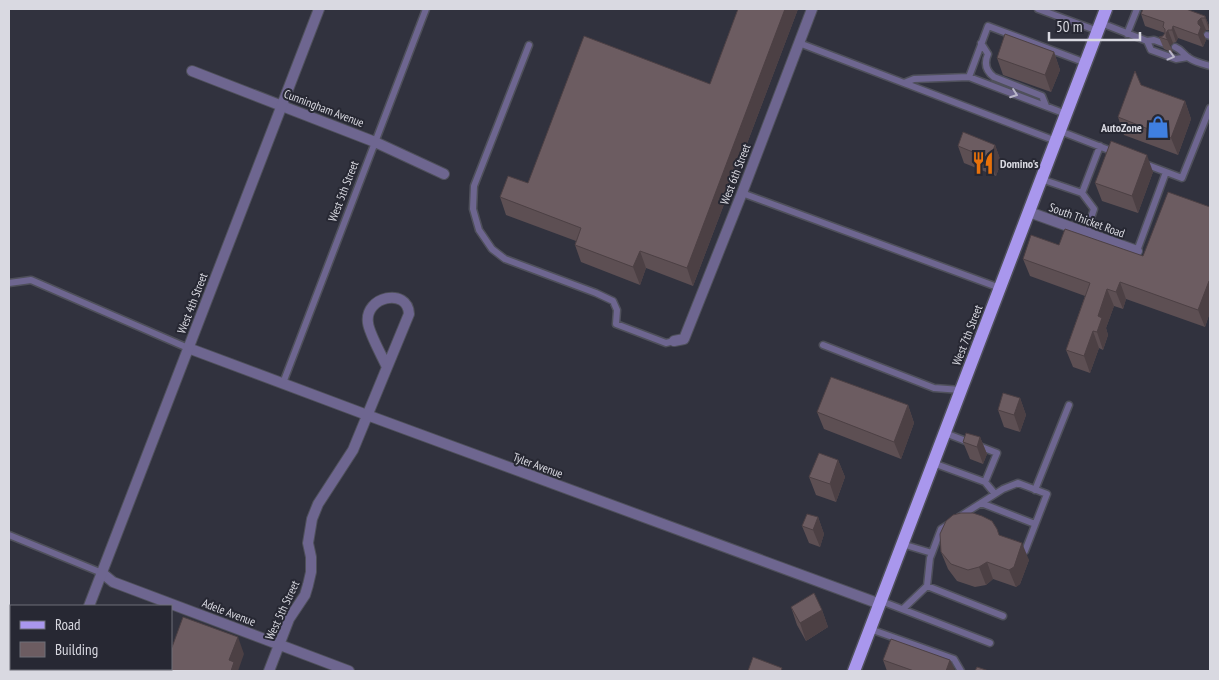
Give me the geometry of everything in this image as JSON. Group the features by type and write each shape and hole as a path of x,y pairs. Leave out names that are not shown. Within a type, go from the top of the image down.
{"main road":[{"name":"West 7th Street","path":"854,671 1106,9"}],"street":[{"name":"West 4th Street","path":"89,605 319,9"},
{"name":"West 6th Street","path":"674,341 684,339 812,9"},
{"name":"Cunningham Avenue","path":"192,71 375,142 444,174"},
{"name":"South Thicket Road","path":"1028,212 1136,251"},
{"name":"West 5th Street","path":"269,671 289,618 305,595 308,585 310,557 308,543 312,519 318,504 353,450 409,314 409,307 406,303 388,297 379,300 368,314 368,324 387,367"},
{"name":"Tyler Avenue","path":"188,348 880,602"},
{"name":"Adele Avenue","path":"102,573 114,582 349,671"}],"lane":[{"name":"West 5th Street","path":"283,383 426,9"},
{"path":"1038,9 1063,18 1147,41 1154,40 1166,44"},
{"path":"1053,9 1063,18"},
{"path":"1127,34 1139,10"},
{"path":"968,77 988,26 1086,63"},
{"path":"1147,41 1151,50 1176,59 1188,57"},
{"path":"798,42 904,83 1058,136 1100,146 1124,156"},
{"path":"981,43 988,54 986,65 990,74 1042,96 1046,106"},
{"path":"529,45 474,186 473,209 479,230 492,249 505,259 613,301 616,310 616,324 666,343 674,341"},
{"path":"1175,47 1181,49 1188,57 1210,66"},
{"path":"904,83 914,79 968,77 1066,114"},
{"path":"1141,162 1182,178 1210,108"},
{"path":"1082,193 1100,146"},
{"path":"1136,251 1166,172"},
{"path":"1041,179 1082,193 1094,209 1086,233"},
{"path":"742,193 1000,288"},
{"path":"1158,193 1167,196"},
{"path":"9,283 31,280 188,348"},
{"path":"823,344 934,388 961,390"},
{"path":"1035,490 1069,405"},
{"path":"944,433 997,453 985,482"},
{"path":"933,463 985,482 995,494"},
{"path":"903,609 927,586 930,558 941,529 1003,489 1018,483 1047,494 1025,550"},
{"path":"981,503 1035,524"},
{"path":"9,535 102,573"},
{"path":"902,544 932,553"},
{"path":"927,586 1003,616"},
{"path":"880,602 990,643"},
{"path":"870,629 954,659 962,671"}],"building":[{"path":"738,9 785,9 687,268 640,251 633,267 575,245 581,228 500,197 508,176 528,183 584,36 710,84"},
{"path":"1143,9 1186,9 1205,16 1205,18 1201,18 1198,21 1201,27 1198,35 1173,26 1172,30 1168,30 1166,33 1168,40 1159,37 1165,33 1164,22 1141,14"},
{"path":"1005,34 1054,52 1045,75 997,58"},
{"path":"1135,71 1141,85 1185,101 1171,138 1118,117"},
{"path":"963,132 995,145 990,159 958,146"},
{"path":"1111,141 1147,155 1132,196 1095,183"},
{"path":"1168,192 1210,207 1210,281 1198,310 1120,282 1116,292 1107,289 1098,316 1102,318 1097,332 1093,331 1084,356 1066,350 1090,283 1023,259 1031,235 1059,245 1065,229 1143,256"},
{"path":"831,377 908,405 894,442 817,412"},
{"path":"1003,393 1020,398 1014,415 998,410"},
{"path":"966,433 980,437 977,447 963,442"},
{"path":"819,453 838,460 830,484 809,477"},
{"path":"973,513 982,516 992,521 999,535 1022,543 1014,567 1009,570 987,562 979,567 968,570 951,564 941,552 940,534 946,521 953,515"},
{"path":"807,514 818,517 813,530 802,526"},
{"path":"814,593 822,610 800,623 791,607"},
{"path":"183,617 238,637 229,660 234,662 231,671 163,671 172,670 172,647"},
{"path":"891,639 950,660 946,671 914,671 883,660"},
{"path":"753,657 782,668 781,671 748,671"},
{"path":"977,667 989,671 975,671"}],"place":[{"name":"AutoZone","path":"1158,127"},
{"name":"Domino's","path":"983,163"}]}
